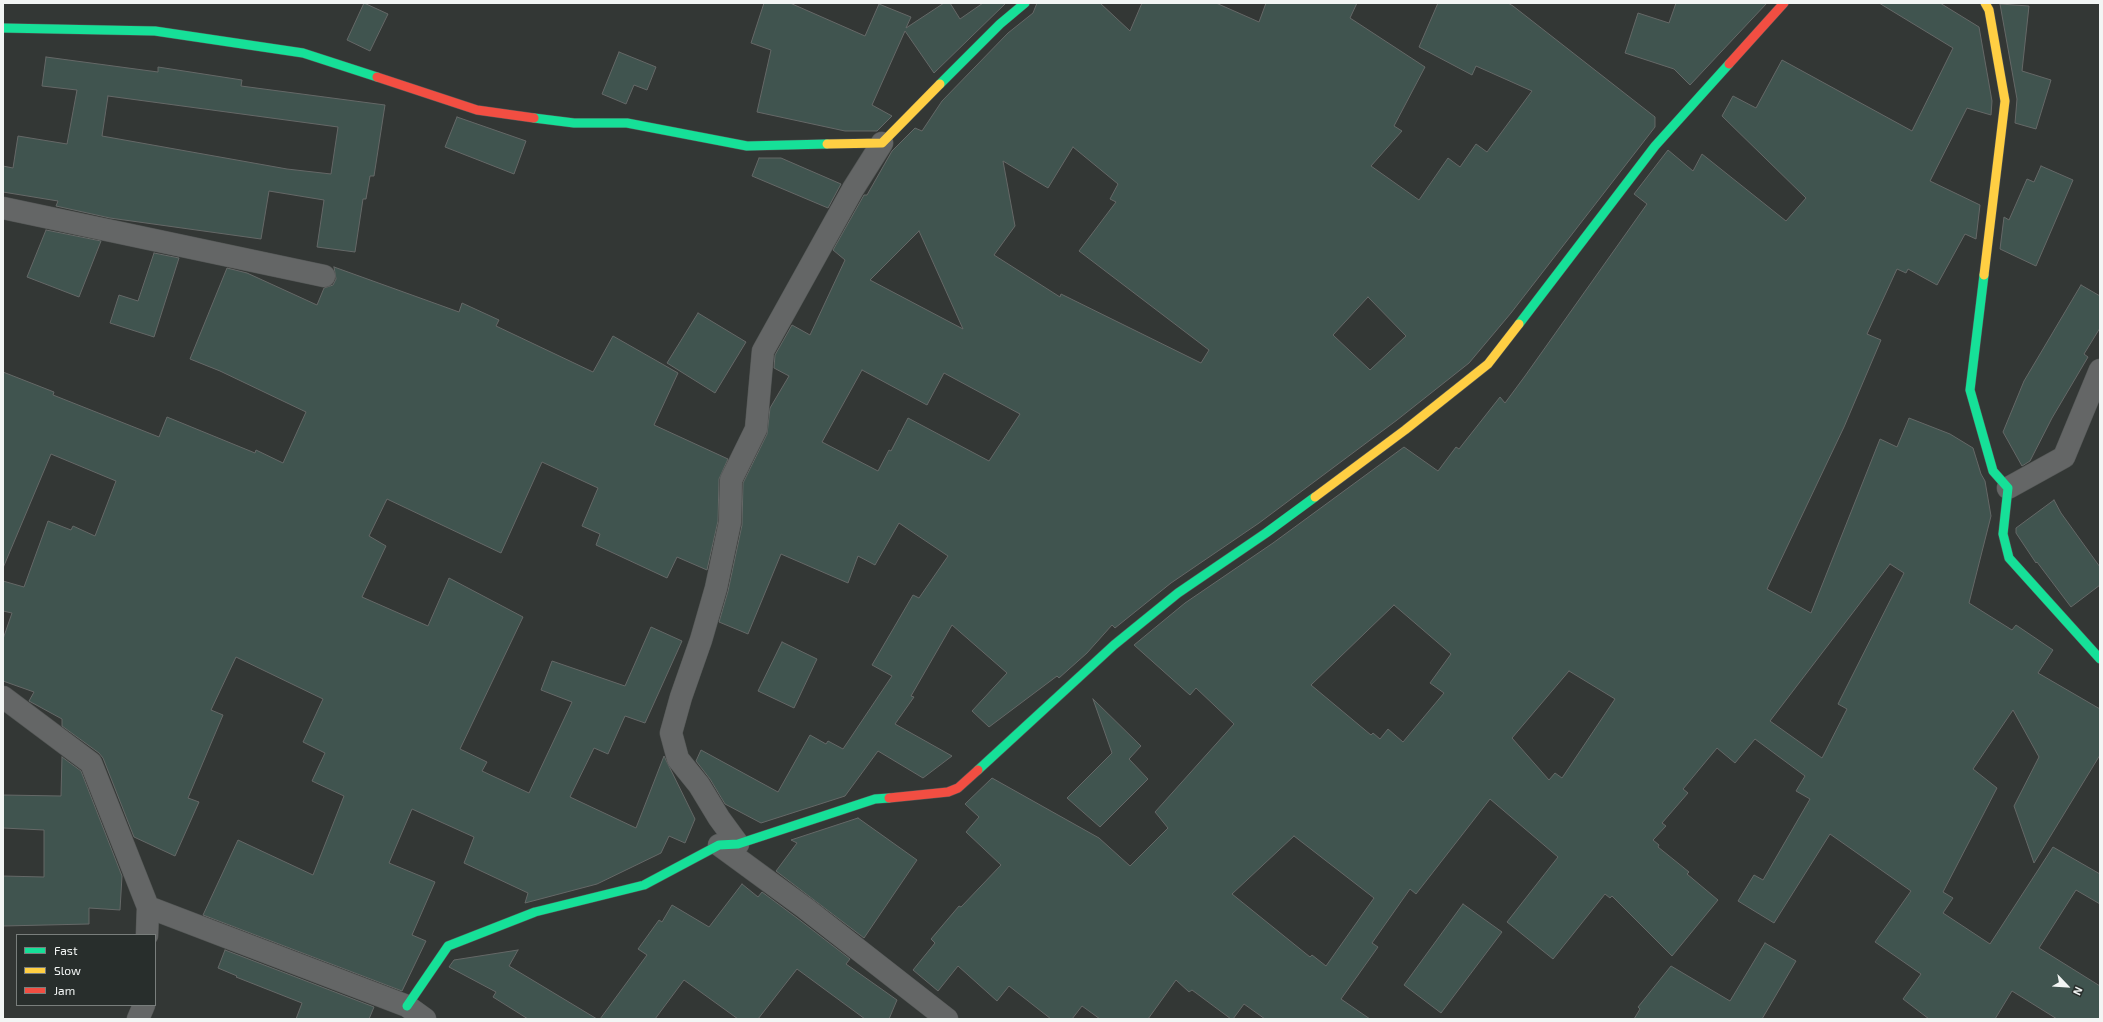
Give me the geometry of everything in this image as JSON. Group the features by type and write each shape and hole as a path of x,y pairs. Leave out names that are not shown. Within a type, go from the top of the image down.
{"street":[{"path":"947,1019 805,908 729,845 719,818 699,785 678,759 672,734 681,697 716,588 730,522 731,480 756,429 763,351 853,189 882,143 1000,24 1024,3"},
{"path":"406,1006 448,946 535,912 644,884 729,845 875,799 948,792 958,788 1114,645 1178,593 1266,533 1405,430 1476,373 1492,358 1655,146 1784,3"},
{"path":"1985,3 1990,10 2005,101 1970,390 1993,471 2008,488 2004,534 2009,558 2100,659"},
{"path":"3,28 156,31 303,53 477,110 574,123 627,123 748,146 882,143"},
{"path":"3,208 167,241 324,276"},
{"path":"2008,488 2064,457 2100,370"},
{"path":"3,697 91,763 148,907 147,934"},
{"path":"148,907 406,1006 425,1019"},
{"path":"138,1019 144,1006"}],"building":[{"path":"364,3 388,14 370,51 347,40"},
{"path":"764,3 790,3 865,36 879,4 911,17 906,28 944,3 950,3 960,19 983,3 1006,3 934,73 905,31 872,105 892,116 877,131 845,131 757,112 771,50 751,43"},
{"path":"1037,3 1100,3 1130,31 1142,3 1216,3 1259,22 1266,3 1357,3 1350,18 1425,67 1394,126 1402,131 1371,166 1419,200 1448,158 1460,167 1476,144 1487,152 1532,91 1476,66 1472,75 1419,47 1438,3 1508,3 1655,117 1655,127 1511,313 1469,363 1397,420 1259,523 1171,583 1115,628 1112,625 1087,653 1059,678 1057,676 989,727 972,711 1007,673 952,625 911,696 914,697 895,724 952,756 923,778 878,751 845,796 761,823 725,804 710,779 696,761 701,750 778,792 810,735 826,744 828,741 843,749 892,676 872,665 913,595 919,598 948,556 899,523 875,565 858,556 848,583 781,554 748,634 719,622 728,591 742,525 743,483 767,434 770,408 789,376 774,368 775,355 792,325 810,335 845,260 833,250 864,195 867,195 892,151 915,128 922,131 942,101 1008,33 1033,13","holes":["1073,147 1118,184 1110,199 1116,202 1079,251 1209,350 1201,363 1061,294 1060,297 994,255 1015,226 1003,161 1048,188","919,231 963,329 870,280","1368,297 1406,336 1370,370 1333,335","862,370 927,405 944,373 1020,414 989,461 908,418 891,451 889,450 878,471 822,442"]},
{"path":"1676,3 1767,3 1690,85 1674,69 1625,53 1638,13 1669,23"},
{"path":"1879,3 1940,3 1979,27 1992,101 1991,115 1967,108 1930,181 1980,205 1976,239 1965,234 1937,285 1908,269 1906,273 1897,269 1867,334 1881,340 1844,427 1767,589 1811,613 1880,439 1897,447 1909,418 1950,434 1973,448 1981,474 1985,481 1991,516 1969,603 2012,630 2016,625 2053,650 2038,673 2100,709 2100,755 2034,863 2014,806 2039,757 2013,710 1973,769 1997,788 1943,892 1953,898 1943,913 1990,944 2053,847 2100,874 2100,904 2076,890 2039,948 2100,986 2100,1019 2057,1019 2012,991 1995,1019 1929,1019 1903,999 1921,974 1875,942 1911,891 1830,834 1774,923 1738,901 1754,875 1763,880 1810,799 1796,791 1805,776 1755,739 1735,763 1717,748 1683,789 1688,793 1662,823 1666,826 1653,840 1659,845 1658,847 1689,872 1687,874 1718,900 1672,956 1612,896 1610,898 1605,894 1553,959 1507,922 1558,857 1490,799 1416,894 1410,889 1372,943 1378,947 1341,999 1370,1019 1265,1019 1244,1004 1233,1019 1231,1019 1192,990 1189,992 1176,980 1148,1019 1100,1019 1082,1006 1072,1019 1051,1019 1009,986 997,1001 958,966 938,991 913,970 935,943 931,939 959,906 961,907 1001,865 966,832 979,817 965,804 992,778 1099,838 1130,866 1168,828 1155,812 1234,724 1196,688 1190,695 1134,645 1185,603 1273,543 1404,447 1438,471 1456,447 1459,449 1500,397 1505,403 1525,376 1647,204 1634,194 1668,150 1693,171 1702,154 1786,221 1806,198 1722,116 1733,96 1756,108 1782,60 1912,131 1953,48","holes":["1890,564 1904,573 1838,704 1847,709 1822,758 1770,721","1394,605 1451,654 1430,683 1444,693 1403,742 1388,729 1380,739 1373,733 1371,735 1311,685","1569,671 1615,699 1562,778 1555,773 1549,780 1512,738","1294,836 1374,898 1326,966 1312,955 1310,957 1232,894"]},
{"path":"2000,4 2029,6 2022,71 2051,80 2036,129 2015,123 2017,99"},
{"path":"619,52 656,67 647,90 634,85 626,104 602,94"},
{"path":"46,57 158,72 158,67 242,80 241,86 385,105 374,176 370,176 366,199 363,199 355,252 317,247 324,200 269,191 261,239 110,218 56,206 58,201 3,192 3,166 13,168 18,136 67,144 77,90 42,86","holes":["108,96 338,127 331,174 287,169 102,136"]},
{"path":"457,117 526,141 514,174 445,147"},
{"path":"759,158 781,158 841,184 828,208 752,176"},
{"path":"2041,166 2073,180 2036,266 2000,249 2004,217 2009,220 2027,179 2034,182"},
{"path":"46,230 101,241 79,297 27,277"},
{"path":"154,253 179,258 154,337 110,323 119,295 138,301"},
{"path":"334,267 459,312 462,303 499,320 496,326 593,372 613,336 678,373 654,425 728,459 719,479 718,521 707,570 677,557 667,578 596,545 600,534 582,526 598,488 542,462 501,553 387,499 369,536 386,546 362,597 428,626 449,578 523,617 460,749 487,762 482,771 529,793 572,702 541,690 552,661 625,686 651,627 682,641 645,723 625,716 608,754 594,748 570,797 636,828 664,756 695,819 685,843 669,836 661,853 597,884 525,903 528,893 464,863 474,837 412,809 389,863 435,882 412,935 426,941 402,991 203,915 238,840 313,875 344,796 312,781 325,753 303,742 323,699 236,657 211,710 223,715 188,798 199,802 175,856 134,837 103,758 99,753 62,726 62,719 29,701 34,692 3,681 3,639 12,613 3,611 3,581 24,587 48,521 71,530 73,526 95,536 116,481 51,454 3,568 3,372 54,392 53,395 159,437 167,417 255,453 256,450 283,463 306,412 220,371 190,359 227,268 247,273 317,305 324,288 333,285 336,279"},
{"path":"2081,285 2100,296 2100,328 2084,354 2088,357 2052,418 2030,461 2022,466 2003,432 2024,381"},
{"path":"698,313 746,342 715,393 667,363"},
{"path":"2054,500 2061,513 2100,567 2100,585 2071,607 2037,562 2036,563 2016,533 2016,528"},
{"path":"782,642 817,659 794,708 758,691"},
{"path":"1093,699 1141,746 1129,759 1148,779 1100,827 1067,798 1112,753"},
{"path":"62,757 81,771 122,876 120,910 89,908 89,924 3,926 3,876 44,877 44,830 3,828 3,795 61,796"},
{"path":"858,818 917,860 864,938 776,871 797,843 791,840"},
{"path":"742,884 758,897 762,892 797,918 850,959 846,964 897,1000 889,1019 865,1019 797,969 758,1019 738,1019 684,980 655,1019 600,1019 647,955 638,949 659,920 662,922 672,905 709,927"},
{"path":"1463,904 1502,932 1441,1013 1404,985"},
{"path":"1765,943 1796,961 1762,1019 1634,1019 1640,1009 1638,1007 1671,966 1730,1001"},
{"path":"225,950 374,1007 369,1019 296,1019 302,1003 236,977 237,976 218,968"},
{"path":"518,950 509,966 597,1019 528,1019 493,997 496,992 449,967 454,960"}],"traffic: fast":[{"path":"940,84 1000,24 1025,3"},
{"path":"3,28 155,31 303,53 377,77"},
{"path":"1519,324 1655,146 1729,64"},
{"path":"534,118 574,123 627,123 747,146 827,144"},
{"path":"1984,275 1970,390 1993,471 2008,488 2003,534 2009,558 2100,659"},
{"path":"978,770 1114,645 1178,593 1266,533 1315,497"},
{"path":"407,1006 448,946 535,912 644,885 719,845 738,844 875,799 889,798"}],"traffic: slow":[{"path":"1984,275 2005,101 1989,10 1985,3"},
{"path":"827,144 882,143 940,84"},
{"path":"1315,497 1405,430 1488,364 1519,324"}],"traffic: jam":[{"path":"1729,64 1784,3"},
{"path":"377,77 477,110 534,118"},
{"path":"889,798 948,792 958,788 978,770"}]}
